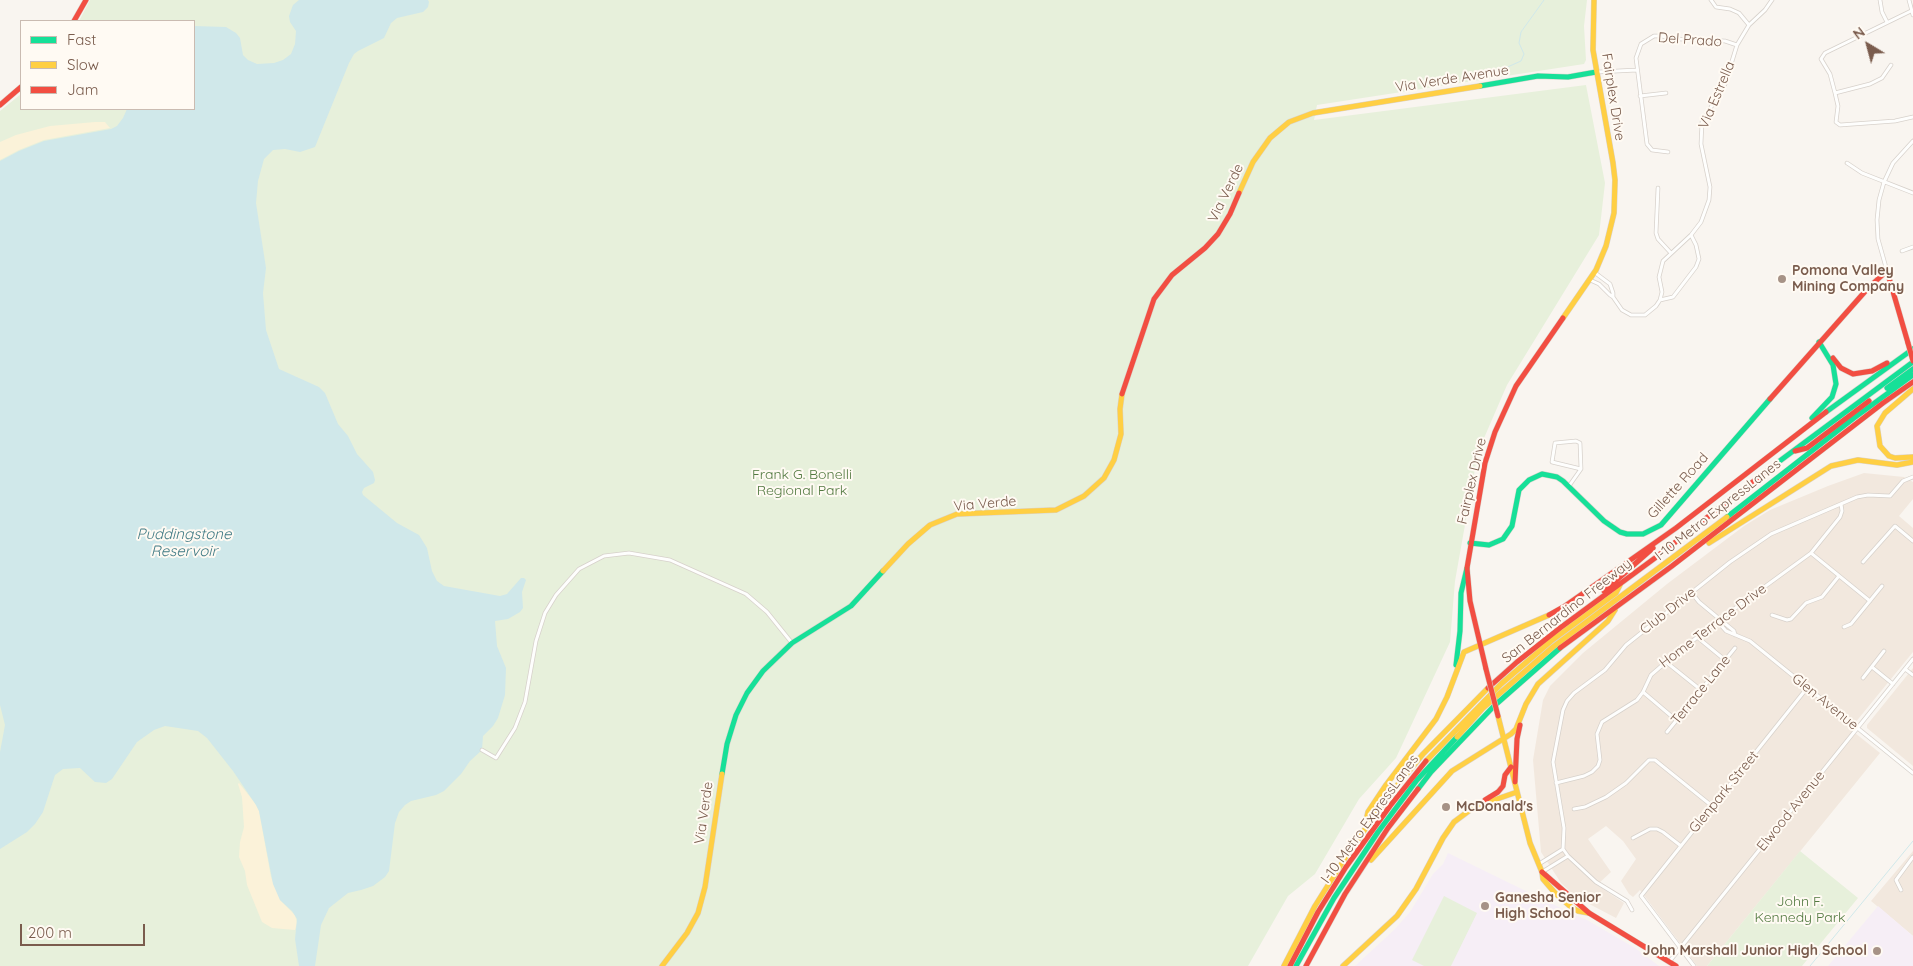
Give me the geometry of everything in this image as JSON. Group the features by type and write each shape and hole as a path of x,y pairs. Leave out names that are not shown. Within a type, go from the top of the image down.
{"main road":[{"path":"75,20 86,0"},
{"name":"Fairplex Drive","path":"1594,0 1593,46 1612,163 1615,197 1610,233 1604,251 1590,279 1533,359 1505,409 1485,463 1467,568 1470,601 1480,645 1530,843 1542,872 1589,913 1630,937 1669,964 1676,966"},
{"name":"Via Verde Avenue","path":"1312,113 1538,76 1568,77 1596,72"},
{"path":"0,104 20,88"},
{"name":"Via Verde","path":"662,966 687,933 698,913 705,887 726,744 736,715 747,693 763,671 792,643 851,606 908,544 930,525 957,514 1056,510 1084,496 1104,478 1114,460 1121,434 1120,409 1122,389 1154,298 1172,275 1205,248 1218,234 1230,214 1253,162 1270,138 1289,122 1312,113"},
{"path":"1887,271 1913,362"},
{"name":"Gillette Road","path":"1470,543 1489,546 1506,536 1512,526 1519,490 1529,480 1542,474 1550,474 1557,477 1569,486 1611,528 1627,534 1644,534 1652,530 1668,518 1819,342 1869,287 1887,271"},
{"path":"1819,342 1841,368 1847,372 1859,374 1872,371 1913,349"},
{"path":"1792,439 1826,404 1834,390 1836,377 1833,365 1819,342"},
{"path":"1365,828 1368,812 1436,719 1464,652 1536,622 1555,612 1676,528 1865,382 1913,349"},
{"name":"San Bernardino Freeway","path":"1284,966 1315,906 1365,828 1386,799 1424,754 1468,708 1517,662 1572,619 1913,362"},
{"name":"I-10 Metro ExpressLanes","path":"1792,452 1807,448 1913,369"},
{"name":"I-10 Metro ExpressLanes","path":"1296,966 1330,904 1378,832 1425,772 1483,708 1564,638 1711,530 1913,374"},
{"name":"San Bernardino Freeway","path":"1306,966 1328,924 1388,828 1414,794 1478,721 1536,667 1913,382"},
{"path":"1913,390 1885,413 1880,420 1877,433 1880,446 1889,456 1913,458"},
{"path":"1672,566 1832,466 1858,460 1897,465 1913,458"},
{"path":"1572,619 1676,528"},
{"path":"1452,684 1460,630 1461,593 1467,568"},
{"name":"I-10 Metro ExpressLanes","path":"1290,966 1328,895 1350,861 1426,761 1500,684 1551,641 1616,592 1622,582"},
{"path":"1361,870 1452,772 1516,728 1526,704 1538,684 1608,621 1618,605"},
{"path":"1515,782 1520,718"},
{"path":"1484,802 1503,786 1505,775 1511,767"},
{"path":"1342,966 1397,916 1416,889 1443,838 1454,822 1465,812 1484,802 1517,792"}],"street":[{"path":"1711,0 1716,7 1730,9 1739,13 1749,25"},
{"name":"Via Estrella","path":"1660,300 1662,292 1659,276 1663,261 1670,252 1691,235 1701,222 1709,200 1710,187 1701,144 1702,122 1725,84 1737,46 1749,25 1765,10 1772,0"},
{"path":"1880,0 1882,12 1887,22"},
{"path":"1909,0 1912,13 1887,22 1825,52 1821,59 1830,74 1838,106 1836,122 1840,125 1895,121 1913,117"},
{"name":"Del Prado","path":"1668,152 1652,150 1647,144 1636,58 1641,44 1654,36 1724,41 1737,46"},
{"path":"1835,93 1870,84 1882,78 1891,65"},
{"path":"1596,72 1637,70"},
{"path":"1640,96 1666,93"},
{"path":"1887,271 1878,240 1877,220 1884,182 1894,162 1913,141"},
{"path":"1847,163 1862,173 1913,194"},
{"path":"1658,188 1656,233 1658,239 1670,252"},
{"path":"1590,279 1604,288 1622,310 1635,316 1649,313 1660,300 1673,297 1696,267 1699,259 1696,245 1691,235"},
{"path":"1902,251 1913,247"},
{"path":"1594,272 1609,283 1612,288 1613,297"},
{"path":"1604,288 1609,283"},
{"path":"1569,486 1580,469 1580,443 1576,441 1555,443 1552,462 1580,469"},
{"name":"Club Drive","path":"1563,849 1564,828 1553,762 1563,710 1567,701 1574,693 1605,670 1620,650 1730,562 1771,534 1863,496 1890,496 1903,481 1913,477"},
{"name":"Home Terrace Drive","path":"1556,783 1592,772 1598,766 1600,760 1598,728 1608,716 1631,704 1643,692 1651,675 1697,637 1811,553 1840,517 1842,511 1841,504"},
{"path":"1862,562 1895,526 1913,541"},
{"path":"482,750 496,758 515,728 526,702 536,641 545,613 556,595 579,569 604,556 629,552 670,560 746,594 768,612 792,643"},
{"path":"1811,553 1870,600"},
{"path":"1772,615 1787,620 1791,618 1806,603 1822,597 1839,576"},
{"path":"1844,627 1851,624 1882,586"},
{"name":"Glen Avenue","path":"1692,593 1719,620 1719,623 1750,641 1913,773"},
{"path":"1697,637 1725,660"},
{"name":"Terrace Lane","path":"1667,732 1735,648"},
{"path":"1863,678 1884,652"},
{"name":"Elwood Avenue","path":"1669,964 1913,659"},
{"path":"1666,662 1701,690"},
{"path":"1872,667 1893,684"},
{"path":"1905,668 1913,675"},
{"name":"Glenpark Street","path":"1680,948 1641,896 1808,688"},
{"path":"1643,692 1676,720"},
{"path":"1574,809 1585,808 1606,797 1626,783 1649,760 1655,760 1712,806"},
{"path":"1633,838 1650,829 1657,829 1681,846"},
{"path":"1539,865 1563,849 1596,882 1628,900 1632,910"},
{"path":"1542,872 1568,856"},
{"path":"1901,890 1896,880 1913,857"},
{"path":"1680,948 1694,966"}],"shaded area":[{"path":"1864,473 1904,477 1913,482 1913,499 1899,516 1913,528 1913,652 1850,729 1880,753 1707,966 1697,966 1640,890 1633,897 1629,894 1621,881 1636,859 1623,841 1606,826 1588,839 1611,872 1597,885 1624,903 1616,918 1576,897 1561,883 1541,852 1533,760 1543,700 1550,686 1583,653 1667,584 1744,526 1770,510"},
{"path":"1913,668 1913,766 1867,728 1867,725"},
{"path":"1913,851 1913,936 1871,901"},
{"name":"Ganesha Senior High School","path":"1448,853 1587,920 1635,948 1659,966 1355,966 1394,930 1410,912 1433,874 1443,864"},
{"name":"John Marshall Junior High School","path":"1878,906 1913,936 1913,966 1828,966"}],"green space":[{"name":"Frank G. Bonelli Regional Park","path":"90,0 1587,0 1584,26 1586,60 1584,64 1317,105 1314,120 1586,85 1605,183 1599,235 1507,385 1478,452 1455,581 1450,642 1396,758 1359,799 1315,874 1288,896 1248,966 0,966 0,111 20,95 20,110 195,110 195,20 80,20"},
{"name":"John F. Kennedy Park","path":"1800,851 1858,898 1802,966 1707,966"},
{"path":"1444,896 1477,913 1451,966 1424,966 1412,960"}],"sand":[{"path":"105,122 110,128 44,140 0,160 0,142 16,135 50,126"},
{"path":"239,783 259,811 271,877 280,900 295,915 297,923 295,930 272,928 262,922 247,885 245,871 239,857 244,827"}],"water":[{"name":"Puddingstone Reservoir","path":"299,0 428,0 429,2 428,7 423,12 397,18 391,23 384,38 354,54 315,147 300,152 285,149 273,150 264,159 258,181 256,203 266,268 263,293 266,330 279,369 319,387 325,393 338,424 348,436 357,454 373,472 374,483 364,488 363,495 397,523 419,535 427,548 432,571 437,581 444,586 500,596 507,594 521,578 526,580 522,592 523,608 520,612 508,619 495,621 497,646 506,668 505,695 498,718 483,736 482,750 444,791 436,795 411,801 399,812 395,823 389,871 385,877 373,886 348,893 329,908 321,925 315,966 299,966 295,939 297,919 292,911 280,900 273,884 259,811 233,771 207,738 198,731 165,726 154,730 137,742 112,779 106,783 95,782 80,768 63,769 55,775 43,812 35,824 27,832 0,849 0,752 5,725 0,705 0,161 44,141 111,129 117,126 127,110 195,110 195,26 226,27 240,38 243,55 248,60 257,64 274,63 283,60 291,54 295,44 296,31 290,22 289,16 293,5"}],"waterway":[{"path":"1499,74 1503,69 1521,61 1524,54 1519,43 1521,32 1544,0"},
{"path":"1810,966 1913,841"}],"traffic: fast":[{"path":"1480,86 1538,76 1568,77 1596,72"},
{"path":"1812,418 1832,397 1836,384 1833,365 1819,342"},
{"path":"1826,412 1913,349"},
{"path":"1777,463 1913,362"},
{"path":"1887,388 1913,369"},
{"path":"1727,517 1854,418 1913,375"},
{"path":"1470,543 1489,545 1503,539 1512,526 1519,490 1529,480 1542,474 1557,477 1563,481 1604,521 1620,532 1643,534 1661,525 1770,399"},
{"path":"1456,665 1460,631 1461,593 1467,568"},
{"path":"722,774 727,744 736,715 747,693 763,671 792,643 851,606 883,571"},
{"path":"1418,789 1431,772 1494,706 1560,648"},
{"path":"1296,966 1334,898 1378,832 1417,780 1457,737"}],"traffic: slow":[{"path":"1563,318 1596,270 1606,246 1614,213 1615,180 1613,163 1593,50 1594,0"},
{"path":"1239,193 1253,162 1270,138 1289,122 1313,113 1480,86"},
{"path":"1913,389 1885,413 1877,426 1880,446 1889,456 1895,458 1913,457"},
{"path":"883,571 908,544 930,525 957,514 1056,510 1084,496 1104,478 1114,460 1121,434 1120,409 1122,394"},
{"path":"1709,543 1831,466 1858,460 1897,465 1913,462"},
{"path":"1457,737 1483,708 1553,647 1727,517"},
{"path":"1426,761 1501,684 1551,641 1616,593 1620,585"},
{"path":"1371,860 1452,771 1516,729 1526,704 1538,684 1608,621 1615,610"},
{"path":"1365,825 1368,812 1386,785 1436,719 1447,697 1464,652 1549,615"},
{"path":"1284,966 1315,906 1347,855 1386,799 1423,754 1488,688"},
{"path":"1498,716 1530,843 1543,879 1571,907 1578,911 1589,913"},
{"path":"662,966 687,933 698,913 705,887 722,774"},
{"path":"1343,966 1397,916 1416,889 1443,838 1454,822 1474,807 1517,792"}],"traffic: jam":[{"path":"75,20 86,0"},
{"path":"0,105 20,88"},
{"path":"1122,394 1154,299 1172,275 1205,248 1218,234 1230,214 1239,193"},
{"path":"1770,399 1869,287 1887,271 1908,343"},
{"path":"1486,669 1470,601 1467,568 1485,463 1495,432 1516,386 1563,318"},
{"path":"1908,343 1913,361"},
{"path":"1833,358 1841,368 1853,374 1872,371 1887,363"},
{"path":"1560,648 1672,566 1883,403 1913,382"},
{"path":"1795,451 1807,448 1869,401"},
{"path":"1549,615 1565,606 1676,528 1826,412"},
{"path":"1488,688 1560,628 1655,558 1777,463"},
{"path":"1604,591 1653,548"},
{"path":"1486,669 1498,716"},
{"path":"1515,782 1517,739 1520,725"},
{"path":"1290,966 1318,912 1346,867 1390,806 1426,761"},
{"path":"1485,800 1498,792 1503,786 1505,775 1511,767"},
{"path":"1306,966 1345,894 1388,828 1418,789"},
{"path":"1542,872 1589,913 1676,966"}],"place":[{"name":"Pomona Valley Mining Company","path":"1782,279"},
{"name":"McDonald's","path":"1446,807"},
{"name":"Ganesha Senior High School","path":"1485,906"},
{"name":"John Marshall Junior High School","path":"1877,951"}]}
